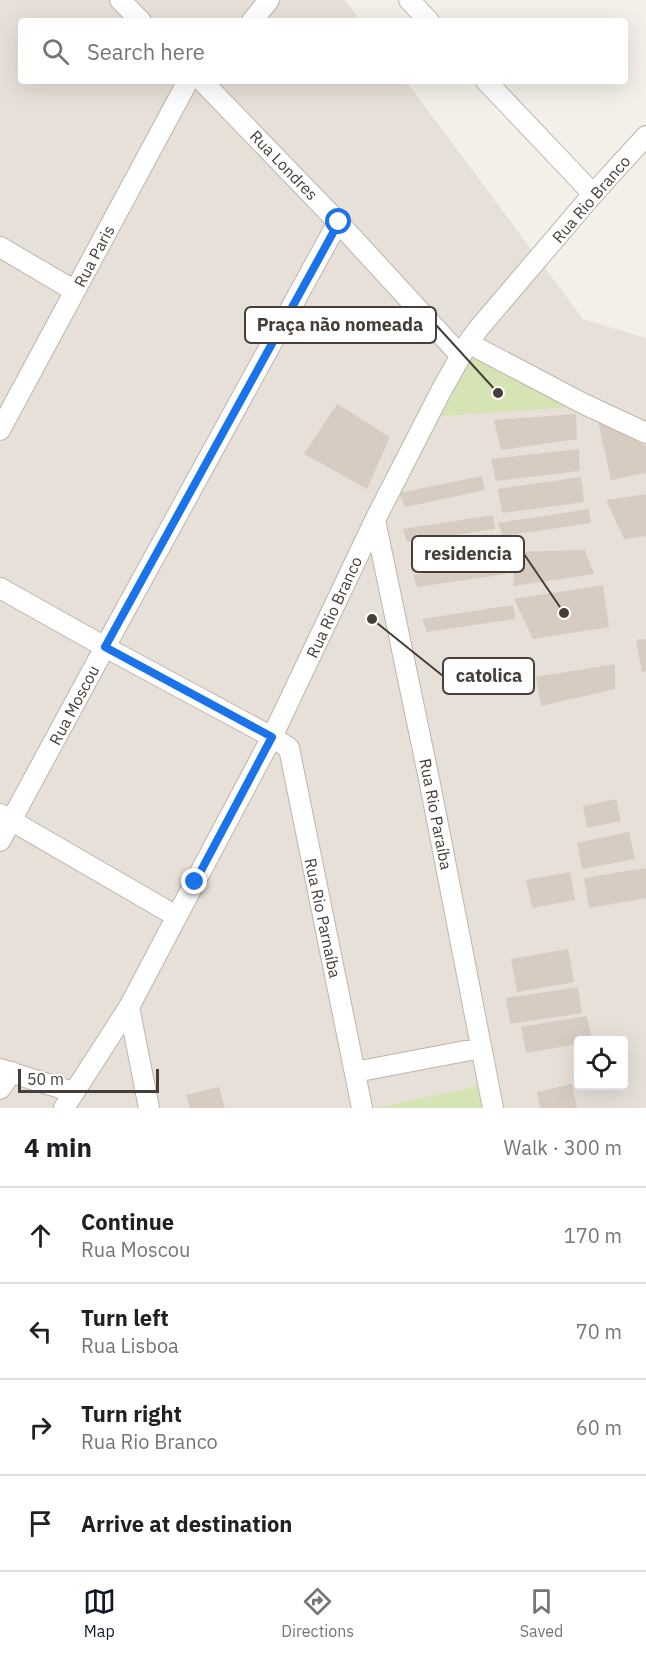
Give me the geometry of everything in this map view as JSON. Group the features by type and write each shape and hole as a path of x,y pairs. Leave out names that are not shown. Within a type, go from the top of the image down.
{"street":[{"path":"120,0 138,18"},
{"path":"254,18 269,0"},
{"path":"409,0 426,18"},
{"name":"Rua Paris","path":"0,430 5,408 75,291 186,84"},
{"name":"Rua Londres","path":"206,84 464,350 646,433"},
{"path":"489,84 593,194"},
{"name":"Rua Rio Branco","path":"69,1100 129,1007 272,737 375,520 464,350 479,328 593,194 646,136"},
{"name":"Rua Moscou","path":"0,841 6,817 105,647 339,222"},
{"path":"0,247 75,291"},
{"name":"Rua Rio Paraíba","path":"375,520 430,784 493,1108"},
{"name":"Rua Rio Parnaíba","path":"0,588 289,748 362,1108"},
{"path":"6,817 176,916"},
{"path":"129,1007 149,1108"},
{"path":"355,1072 481,1048"},
{"path":"0,1089 6,1071 69,1100"}],"shaded area":[{"path":"0,0 345,0 359,18 18,18 18,84 408,84 583,319 646,338 646,1108 0,1108"}],"green space":[{"path":"472,355 515,379 573,407 441,416"},
{"path":"478,1086 483,1108 377,1108"}],"building":[{"path":"337,404 390,437 367,489 304,454"},
{"path":"576,414 577,439 501,450 494,420"},
{"path":"598,421 646,446 646,473 611,480"},
{"path":"579,449 580,471 496,481 491,459"},
{"path":"482,476 485,490 405,507 399,493"},
{"path":"581,477 584,502 502,513 498,489"},
{"path":"646,494 646,536 624,539 606,500"},
{"path":"589,509 591,523 503,536 498,523"},
{"path":"493,515 495,529 407,542 403,529"},
{"path":"585,550 594,574 514,586 512,552"},
{"path":"503,560 506,574 417,587 413,575"},
{"path":"603,585 609,627 533,639 514,599"},
{"path":"513,605 515,619 427,632 422,619"},
{"path":"646,639 646,671 642,672 636,640"},
{"path":"615,664 615,689 541,706 536,677"},
{"path":"616,799 621,821 587,828 583,806"},
{"path":"629,832 635,859 582,869 577,843"},
{"path":"646,868 646,898 589,908 584,878"},
{"path":"570,872 575,900 532,908 526,880"},
{"path":"568,949 574,982 517,992 511,959"},
{"path":"578,987 582,1013 510,1024 506,998"},
{"path":"587,1016 591,1036 574,1036 574,1045 526,1053 521,1027"},
{"path":"572,1084 577,1108 540,1108 537,1092"},
{"path":"219,1087 225,1108 190,1108 186,1095"}],"place":[{"name":"Praça não nomeada","path":"498,393"},
{"name":"residencia","path":"564,613"},
{"name":"catolica","path":"372,619"}],"route":[{"path":"195,882 272,737 105,647 339,222"}]}
